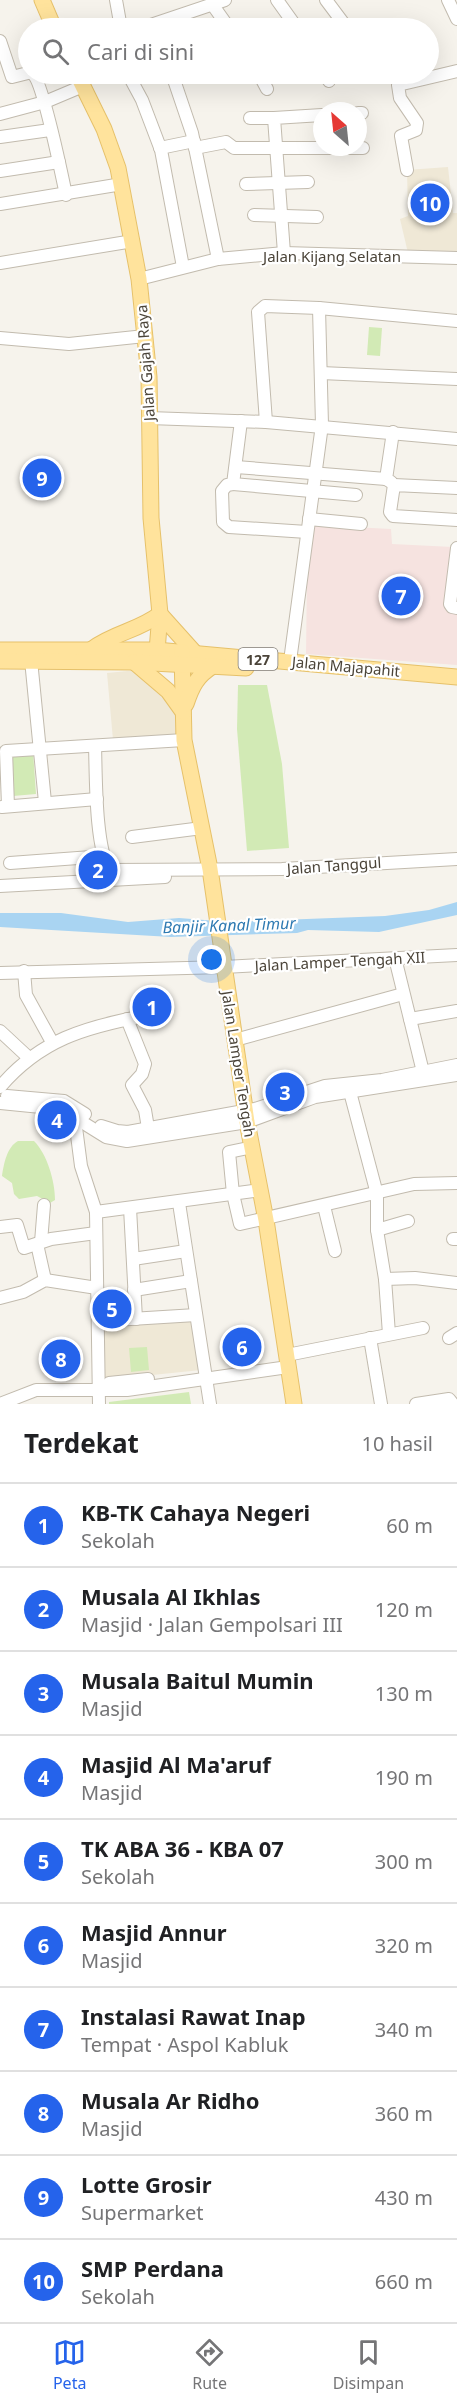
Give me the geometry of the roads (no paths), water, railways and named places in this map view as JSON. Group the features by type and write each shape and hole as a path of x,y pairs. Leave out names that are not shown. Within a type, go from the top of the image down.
{"main road":[{"path":"42,0 50,18"},
{"name":"Jalan Gajah Raya","path":"82,84 104,129 122,184 139,279 145,336 151,518 160,614 156,656"},
{"path":"92,649 118,634 144,626 160,614 186,656"},
{"name":"Jalan Majapahit","path":"0,650 92,649 156,656 290,661 457,687"},
{"name":"Jalan Majapahit","path":"0,661 134,662 156,656"},
{"name":"Jalan Majapahit","path":"186,656 213,666 457,677"},
{"name":"Jalan Lamper Tengah","path":"186,656 184,740 212,878 235,1040 266,1220 294,1404"},
{"path":"134,662 168,691 183,712"},
{"path":"183,712 193,684 201,673 213,666"}],"street":[{"path":"116,0 119,18"},
{"path":"175,18 225,0"},
{"path":"277,0 290,18"},
{"path":"326,0 340,18"},
{"path":"448,0 457,19"},
{"path":"212,4 222,18"},
{"path":"0,42 6,79"},
{"path":"439,75 457,71"},
{"path":"39,84 66,195"},
{"path":"0,114 45,102 74,84"},
{"path":"133,84 142,100 160,148 183,267"},
{"path":"175,84 195,145 218,259"},
{"path":"264,84 267,89"},
{"path":"398,84 400,98 417,121 416,130 401,136 407,170"},
{"path":"250,118 313,116"},
{"path":"274,118 284,253"},
{"path":"0,137 50,130"},
{"path":"160,148 225,142 234,148 313,147"},
{"path":"0,171 59,162"},
{"path":"246,184 308,182"},
{"path":"0,204 122,184"},
{"path":"254,215 317,217"},
{"path":"0,263 132,242"},
{"name":"Jalan Kijang Selatan","path":"139,279 218,259 284,253 457,258"},
{"path":"266,422 258,312 265,306 319,308 457,321"},
{"path":"290,661 322,425 319,308"},
{"path":"0,338 69,344 145,336"},
{"path":"321,373 457,379"},
{"path":"149,418 322,425 457,439"},
{"path":"233,484 241,421"},
{"path":"393,432 390,515 457,520"},
{"path":"236,467 457,488"},
{"path":"307,532 226,525 223,522 222,491 227,485 233,484 356,495"},
{"path":"309,519 361,524"},
{"path":"457,548 450,604 457,608"},
{"path":"31,660 45,802"},
{"path":"97,799 4,807 6,751 184,740"},
{"path":"95,746 97,799 105,856 110,870 212,878"},
{"path":"132,837 202,828"},
{"path":"10,863 105,856"},
{"name":"Jalan Tanggul","path":"212,878 282,869 457,859"},
{"path":"0,886 212,878"},
{"name":"Jalan Lamper Tengah XII","path":"0,973 223,962 457,955"},
{"path":"395,958 423,1072"},
{"path":"24,971 26,995 52,1042"},
{"path":"235,1040 403,994"},
{"path":"0,1087 29,1058 52,1042 102,1024 144,1016 142,1000"},
{"path":"410,1019 457,1011"},
{"path":"127,1019 145,1064 142,1074 132,1085 145,1110 141,1133"},
{"path":"0,1031 29,1058"},
{"path":"247,1116 325,1086 457,1065"},
{"path":"0,1095 26,1102 68,1108 106,1137 117,1141 141,1133 247,1116 315,1097 457,1075"},
{"path":"350,1092 377,1194 377,1230 385,1279 389,1334"},
{"path":"0,1103 26,1102"},
{"path":"68,1108 81,1166 96,1212 98,1392"},
{"path":"253,1147 229,1152 233,1194 240,1224 266,1220 414,1184 457,1183"},
{"path":"96,1212 178,1203 261,1190"},
{"path":"178,1203 210,1404"},
{"path":"44,1205 39,1243 45,1280"},
{"path":"324,1206 335,1251"},
{"path":"130,1208 136,1319"},
{"path":"377,1230 408,1221"},
{"path":"0,1227 17,1225 24,1248 39,1243 96,1233"},
{"path":"133,1259 186,1251"},
{"path":"385,1279 415,1278 457,1283"},
{"path":"0,1298 23,1292 45,1280 97,1288"},
{"path":"134,1290 191,1281"},
{"path":"98,1321 196,1315"},
{"path":"0,1404 36,1389 98,1392 127,1385 206,1376 288,1360 370,1338 423,1328"},
{"path":"370,1338 381,1404"},
{"path":"416,1404 449,1399 453,1404"}],"water":[{"name":"Banjir Kanal Timur","path":"457,902 457,915 379,932 308,930 297,933 171,937 0,927 0,913 61,913 128,922 179,918 230,922 385,916 429,910"}],"place":[{"name":"SMP Perdana","path":"430,203"},
{"name":"Lotte Grosir","path":"42,478"},
{"name":"Instalasi Rawat Inap","path":"401,596"},
{"name":"Musala Al Ikhlas","path":"98,870"},
{"name":"KB-TK Cahaya Negeri","path":"152,1007"},
{"name":"Musala Baitul Mumin","path":"285,1092"},
{"name":"Masjid Al Ma'aruf","path":"57,1120"},
{"name":"TK ABA 36 - KBA 07","path":"112,1309"},
{"name":"Masjid Annur","path":"242,1347"},
{"name":"Musala Ar Ridho","path":"61,1359"}]}
